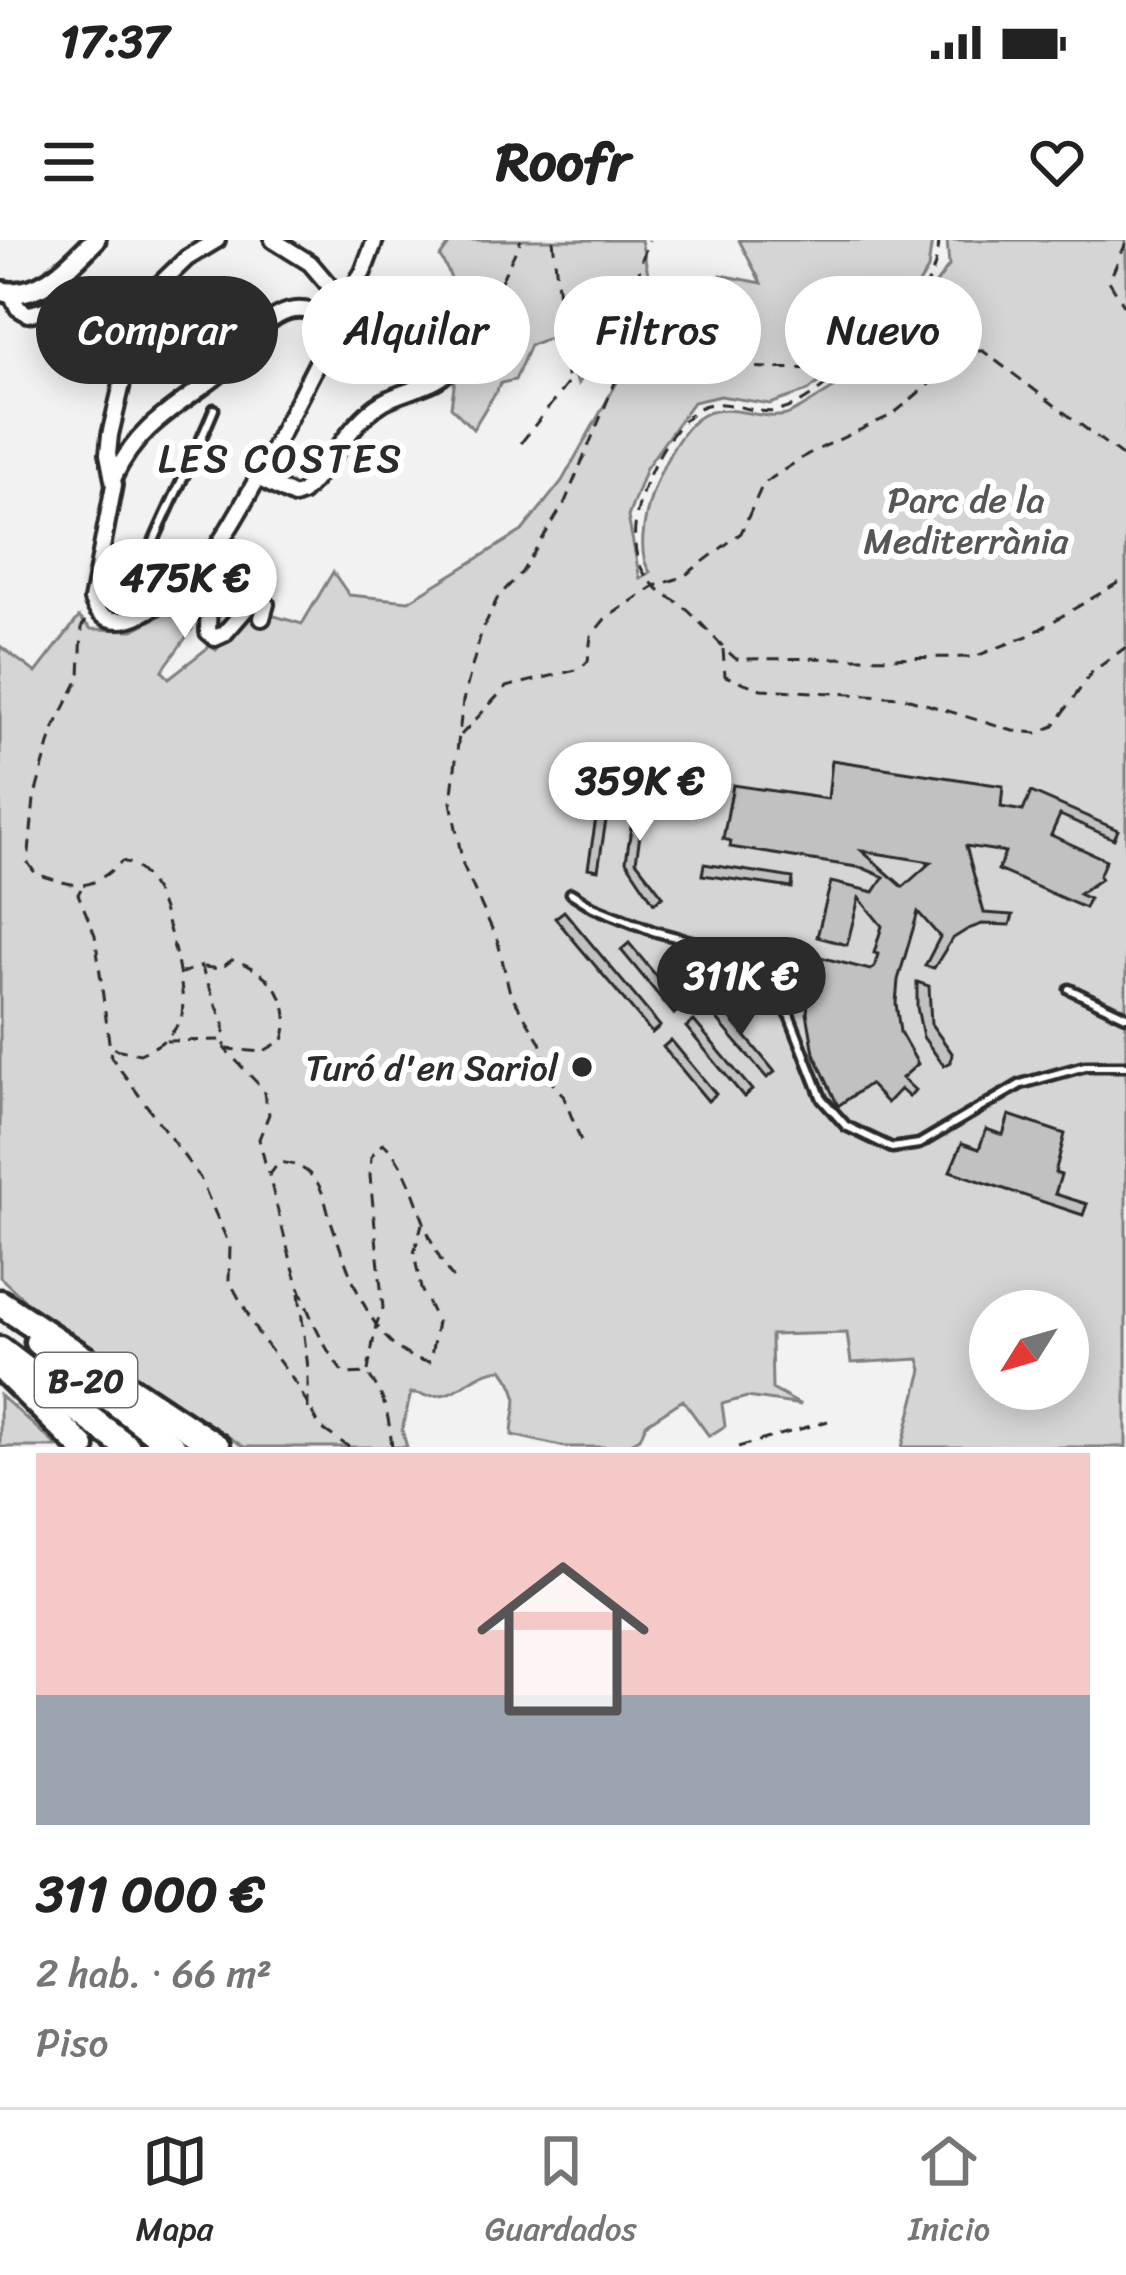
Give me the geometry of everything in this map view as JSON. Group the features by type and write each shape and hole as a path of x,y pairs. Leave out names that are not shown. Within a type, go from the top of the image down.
{"highway":[{"name":"B-20","path":"0,1307 173,1447"},
{"path":"0,1307 217,1447"},
{"name":"B-20","path":"0,1350 127,1447"},
{"path":"0,1366 82,1447"}],"street":[{"path":"36,311 28,314 18,308 6,292 48,282 95,240"},
{"path":"168,276 217,240"},
{"path":"273,240 310,263 321,276"},
{"path":"361,276 375,240"},
{"path":"302,311 276,317 227,368 170,406 131,447 114,477 92,600 96,611 107,619 144,615 210,556 306,384"},
{"path":"114,477 108,454 122,384"},
{"path":"256,477 294,496 302,493 342,440 374,408 389,398 434,384"},
{"path":"110,435 120,450 131,447"},
{"path":"210,556 208,632 215,638 224,634 257,596 266,604 262,618"}],"lane":[{"path":"127,620 151,547 214,409"},
{"path":"571,893 593,908 653,932 748,956 779,988 822,1100 846,1126 892,1148 919,1144 1021,1084 1085,1066 1126,1066"},
{"path":"1069,989 1126,1016"}],"path":[{"path":"504,276 521,240"},
{"path":"553,240 568,387"},
{"path":"639,276 649,240"},
{"path":"930,276 938,262 939,240"},
{"path":"1126,243 1109,281 1126,308"},
{"path":"458,738 506,687 580,669 588,661 591,636 605,619 654,586 682,577 741,533 764,484 808,454 892,415 968,351 982,351 1126,459"},
{"path":"521,443 569,384"},
{"path":"581,1141 563,1095 549,1079 540,1042 510,993 498,942 463,865 451,802 463,701 481,634 499,597 522,572 565,502 614,384"},
{"path":"829,384 779,411 724,404 700,407 660,454 640,496 635,534 639,567 736,659 974,657 1030,635 1126,578"},
{"path":"96,611 82,626 80,677 52,730 34,799 28,863 36,874 82,888 100,882 122,861 136,865 157,893 183,1014 164,1041 140,1054 110,1048"},
{"path":"723,647 725,676 734,681 761,688 903,697 1013,731 1037,733 1054,726 1092,672 1126,646"},
{"path":"82,888 78,894 95,935 111,1058 200,1178 230,1247 229,1280 257,1333 296,1384 321,1428 349,1447"},
{"path":"177,975 201,966 220,969 232,960 254,966 274,984 286,1007 288,1025 283,1040 262,1052 225,1049"},
{"path":"201,966 224,1024 225,1049 263,1089 269,1114 260,1139 299,1286 323,1347 344,1374 368,1373"},
{"path":"164,1041 224,1040"},
{"path":"392,1447 388,1409 368,1373 383,1308 371,1157 383,1143 404,1168 434,1252 454,1278"},
{"path":"269,1176 279,1162 298,1165 317,1180 352,1282 376,1325 412,1360 430,1362 437,1322 422,1289 414,1253 422,1223"},
{"path":"299,1286 308,1410"},
{"path":"738,1447 828,1421"}],"green space":[{"path":"445,240 641,240 649,276 554,276 554,336 530,345 530,276 450,276 440,257 448,246"},
{"name":"Parc de la Mediterrània","path":"739,240 932,240 924,276 785,276 785,384 817,384 770,404 720,396 693,402 646,468 628,517 640,579 650,572 643,536 654,488 677,442 703,415 723,410 786,415 840,384 982,384 982,276 942,276 949,266 947,240 1126,240 1126,1447 902,1447 922,1370 919,1359 851,1363 847,1333 771,1335 772,1389 801,1405 747,1397 722,1404 725,1426 709,1436 683,1400 646,1424 640,1438 623,1447 565,1447 512,1435 516,1395 502,1369 442,1395 411,1393 402,1430 407,1447 244,1447 30,1305 0,1277 0,646 36,673 79,617 91,629 133,630 169,611 203,576 192,629 162,671 169,678 210,646 216,650 254,610 302,624 333,572 349,595 409,601 522,531 562,481 616,384 761,384 761,276"},
{"path":"454,384 500,384 473,429 451,407"},
{"path":"0,1395 58,1447 0,1447"}],"building":[{"path":"832,760 1003,786 1001,807 1023,811 1031,792 1118,830 1114,839 1060,815 1051,835 1106,860 1101,879 1079,894 1089,899 1085,908 998,870 1005,852 966,846 984,913 1013,915 1010,925 982,924 968,929 952,939 934,968 925,966 940,937 918,912 896,1003 900,1032 918,1064 902,1078 915,1090 909,1097 900,1089 887,1103 869,1084 838,1106 814,1053 807,1013 812,955 870,970 878,954 874,953 882,926 859,898 847,945 817,937 831,882 874,892 884,877 863,868 730,847 731,841 723,839 733,785 828,799","holes":["862,851 931,862 903,887"]},
{"path":"602,781 612,783 598,870 588,868"},
{"path":"638,782 648,784 636,861 663,896 654,903 626,861"},
{"path":"704,864 793,878 792,888 702,875"},
{"path":"564,911 660,1026 652,1033 555,918"},
{"path":"629,943 682,1007 674,1014 621,950"},
{"path":"917,982 929,986 931,1024 952,1053 951,1062 944,1066 923,1037"},
{"path":"717,1002 775,1072 767,1078 708,1009"},
{"path":"694,1021 752,1090 744,1097 686,1027"},
{"path":"671,1040 716,1094 708,1101 663,1047"},
{"path":"1009,1115 1065,1134 1055,1194 1087,1204 1083,1215 950,1171 962,1143 979,1149 986,1129 1003,1135"}],"place":[{"name":"Turó d'en Sariol","path":"582,1067"}],"district":[{"name":"LES COSTES","path":"281,458"}]}
